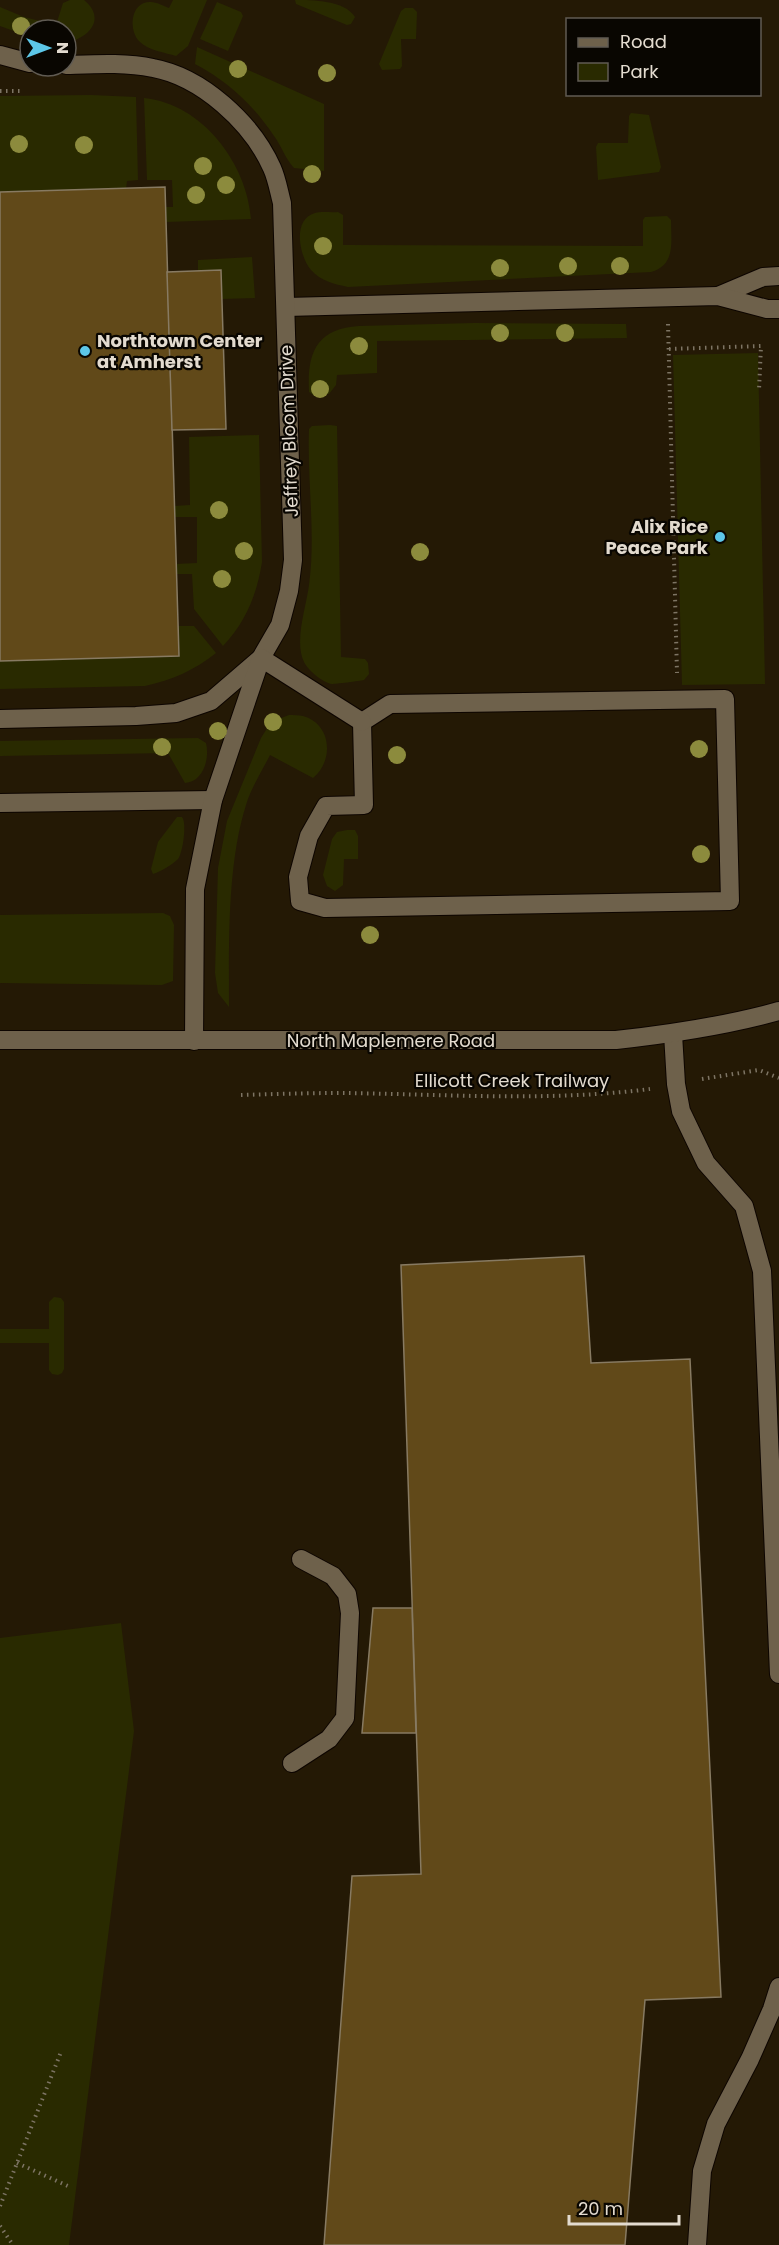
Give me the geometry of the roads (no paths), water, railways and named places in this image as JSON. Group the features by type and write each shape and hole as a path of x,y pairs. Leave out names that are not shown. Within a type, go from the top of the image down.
{"street":[{"path":"0,55 18,60"},
{"name":"Jeffrey Bloom Drive","path":"0,719 176,713 211,701 261,658 280,625 289,591 293,560 282,203 273,169 258,143 234,115 211,93 184,78 154,68 114,64 78,65"},
{"path":"718,296 763,277 779,276"},
{"path":"286,307 718,296 767,309 779,309"},
{"path":"194,1041 195,889 213,800 261,658 362,722"},
{"path":"725,699 730,902 325,908 300,902 298,877 309,836 326,806 364,805 362,722 390,704 725,699"},
{"path":"0,802 213,800"},
{"name":"North Maplemere Road","path":"0,1040 616,1040 673,1034 779,1011"},
{"path":"673,1034 676,1084 681,1111 706,1163 744,1206 762,1271 779,1674"},
{"path":"292,1762 328,1739 345,1718 350,1613 347,1594 333,1576 301,1559"},
{"path":"696,2245 702,2171 716,2124 750,2059 772,2010 779,1987"}],"place":[{"name":"Northtown Center at Amherst","path":"85,351"},
{"name":"Alix Rice Peace Park","path":"720,537"}]}
